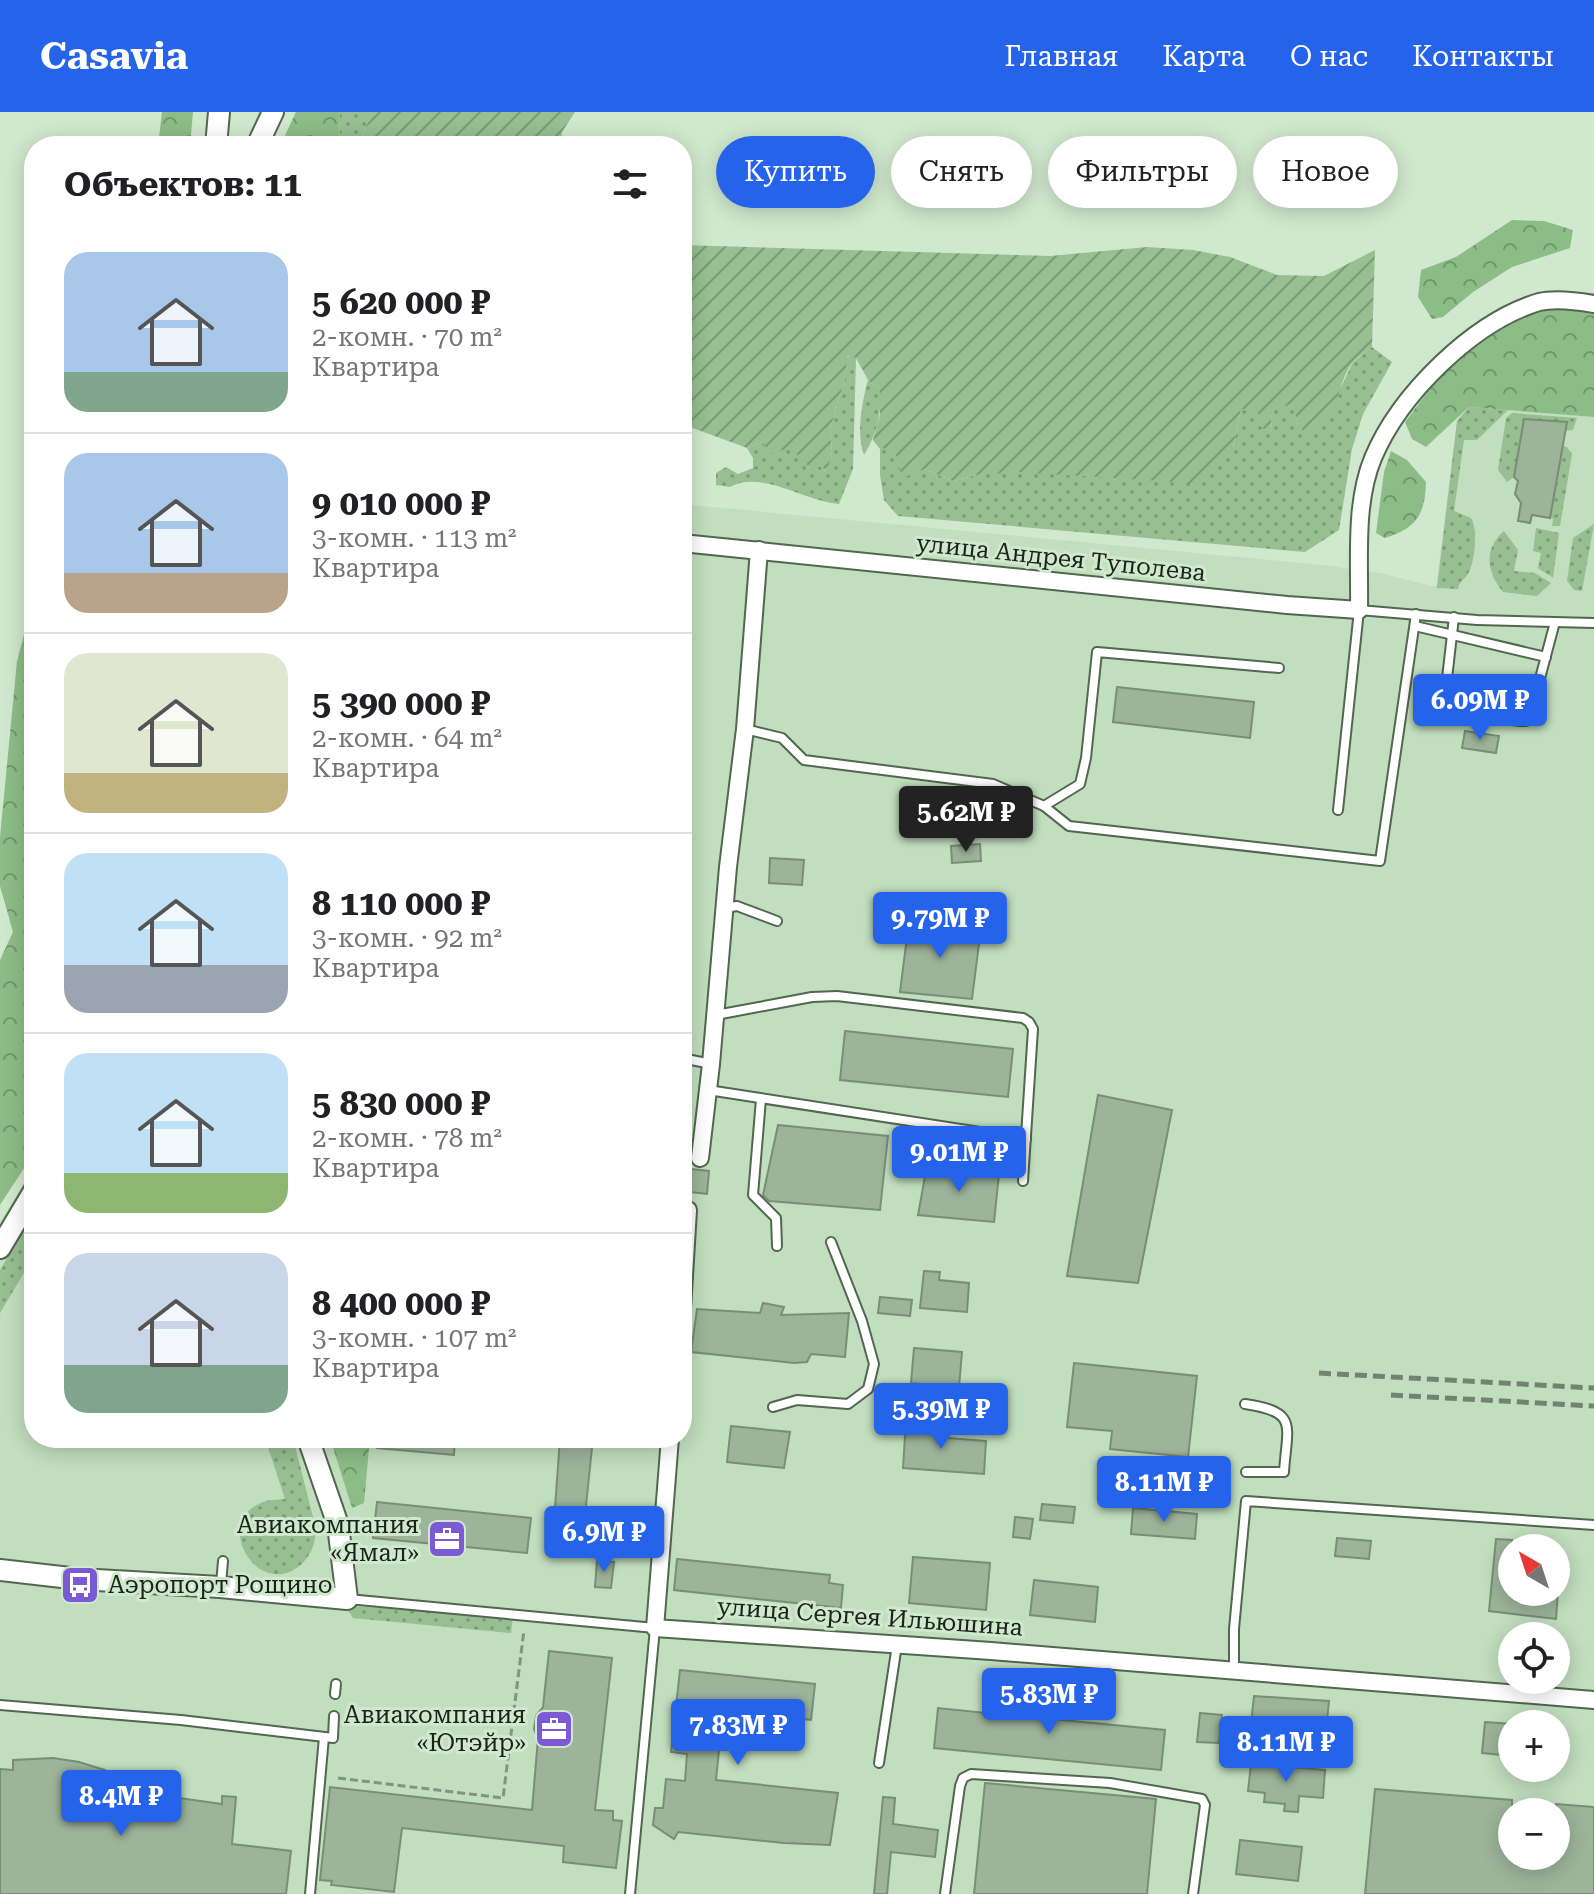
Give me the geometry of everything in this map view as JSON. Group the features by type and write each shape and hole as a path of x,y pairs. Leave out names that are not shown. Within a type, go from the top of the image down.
{"street":[{"path":"217,136 219,112"},
{"path":"262,136 273,112"},
{"path":"1359,610 1361,507 1373,459 1393,423 1424,381 1467,342 1503,317 1542,301 1594,304"},
{"name":"улица Андрея Туполева","path":"692,544 1359,610"},
{"path":"700,1158 745,729 759,550"},
{"path":"0,1248 24,1208"},
{"path":"311,1448 338,1525 347,1599"},
{"path":"655,1628 669,1448"},
{"name":"улица Сергея Ильюшина","path":"0,1570 347,1599"},
{"name":"улица Сергея Ильюшина","path":"655,1628 1594,1700"}],"lane":[{"path":"1338,810 1359,610 1594,623"},
{"path":"745,729 782,738 804,760 993,784 1044,806 1069,826 1380,861 1416,614"},
{"path":"1454,617 1444,705 1450,713 1526,721 1530,716 1555,622"},
{"path":"1415,626 1546,657"},
{"path":"1044,806 1080,784 1086,758 1097,652 1279,668"},
{"path":"725,908 737,906 777,921"},
{"path":"716,1015 812,997 837,996 1023,1018 1033,1029 1023,1181"},
{"path":"692,1060 711,1064"},
{"path":"708,1090 1026,1139"},
{"path":"761,1099 753,1195 776,1218 777,1246"},
{"path":"773,1407 797,1400 848,1404 868,1389 874,1364 862,1321 831,1242"},
{"path":"1245,1404 1273,1408 1287,1425 1284,1472 1246,1472"},
{"path":"1234,1673 1234,1629 1246,1501 1594,1525"},
{"path":"601,1539 661,1540"},
{"path":"220,1587 223,1561"},
{"name":"улица Сергея Ильюшина","path":"347,1599 655,1628"},
{"path":"630,1894 655,1628"},
{"path":"879,1763 897,1645"},
{"path":"0,1705 181,1720 333,1738 334,1716"},
{"path":"310,1894 324,1737"},
{"path":"945,1894 960,1786 963,1778 971,1774 1110,1783 1202,1799 1205,1805 1193,1894"}],"path":[{"path":"338,1778 503,1798 524,1626"}],"shaded area":[{"path":"340,112 372,112 362,136 339,136"},
{"path":"372,112 575,112 561,136 362,136"},
{"path":"692,245 1050,256 1147,247 1193,250 1230,257 1277,275 1324,276 1375,250 1372,347 1352,363 1324,423 1306,435 1298,425 1293,405 1276,407 1271,417 1272,431 1263,429 1257,409 1241,409 1233,447 1192,483 1018,472 976,475 953,481 925,469 902,478 894,447 880,449 873,440 880,415 880,389 868,380 856,358 847,356 845,379 830,429 832,452 827,471 821,467 809,467 793,450 772,454 762,442 747,448 692,428"},
{"path":"1372,347 1392,362 1363,414 1352,449 1339,530 1305,552 898,516 884,500 880,449 894,446 925,469 953,481 976,475 1233,447 1241,409 1258,409 1263,429 1272,431 1271,417 1276,406 1294,405 1298,425 1341,387 1353,362"},
{"path":"846,356 856,358 853,469 839,504 769,484 742,482 730,487 716,485 716,473 726,467 738,474 753,468 753,458 747,448 762,442 782,450 794,450 809,467 821,467 826,471 832,452 830,429 845,379"},
{"path":"868,380 880,389 880,406 878,423 864,455 860,428"},
{"path":"1469,407 1594,417 1594,1894 0,1894 0,1222 24,1183 24,1448 692,1448 692,505 1380,573 1436,587 1457,421"},
{"path":"1469,407 1508,410 1477,440 1464,440 1454,511 1471,518 1473,523 1473,560 1458,589 1437,588 1457,421"},
{"path":"1512,413 1577,418 1573,430 1565,431 1566,422 1524,419 1514,477 1507,482 1498,470 1506,418"},
{"path":"1562,446 1572,454 1560,526 1552,526 1553,519 1550,518"},
{"path":"1594,524 1582,591 1574,590 1567,581 1573,538"},
{"path":"1536,528 1559,533 1553,578 1538,568 1541,553 1533,551"},
{"path":"1504,531 1518,550 1514,571 1535,573 1551,583 1537,596 1503,592 1493,577 1490,553"},
{"path":"24,1230 24,1273 0,1313 0,1270"},
{"path":"268,1448 296,1448 316,1529 309,1555 298,1567 282,1574 268,1573 255,1565 246,1554 241,1540 241,1525 247,1512 264,1502 285,1499"},
{"path":"349,1606 513,1616 511,1633 353,1618"}],"green space":[{"path":"162,112 193,112 191,136 159,136"},
{"path":"296,112 340,112 339,136 285,136"},
{"path":"1512,220 1544,221 1573,230 1570,248 1512,267 1473,292 1443,317 1432,319 1418,297 1421,270 1456,257"},
{"path":"1566,306 1594,313 1594,417 1469,407 1426,447 1412,439 1405,422 1435,382 1467,351 1522,316"},
{"path":"1391,451 1407,460 1426,482 1424,503 1417,518 1405,530 1385,538 1376,533 1384,472"},
{"path":"24,634 24,1168 0,1205 0,960 13,932 0,886 0,837 17,661"},
{"path":"333,1448 369,1448 364,1503 352,1508"}],"building":[{"path":"1524,419 1567,422 1550,518 1532,515 1530,523 1518,521 1521,503 1515,494 1518,481 1514,477"},
{"path":"1117,687 1254,702 1250,738 1113,722"},
{"path":"1465,731 1499,736 1496,753 1462,748"},
{"path":"980,844 981,861 952,863 951,846"},
{"path":"770,858 804,860 802,885 769,883"},
{"path":"909,921 981,928 972,999 900,992"},
{"path":"845,1031 1013,1049 1008,1097 840,1080"},
{"path":"1098,1095 1172,1110 1138,1283 1067,1276"},
{"path":"778,1125 888,1136 880,1210 769,1201 763,1195"},
{"path":"927,1165 999,1174 994,1222 918,1215"},
{"path":"692,1169 709,1171 707,1194 692,1192"},
{"path":"924,1271 940,1272 939,1280 969,1283 967,1312 920,1308"},
{"path":"880,1297 912,1300 910,1316 878,1313"},
{"path":"763,1303 784,1307 781,1315 849,1313 845,1357 811,1354 807,1362 794,1363 692,1352 697,1309 760,1313"},
{"path":"914,1348 962,1352 959,1387 911,1383"},
{"path":"1074,1363 1197,1376 1188,1457 1110,1449 1112,1431 1067,1427"},
{"path":"906,1420 936,1422 935,1437 986,1441 984,1474 903,1468"},
{"path":"731,1426 790,1432 784,1468 727,1462"},
{"path":"377,1448 454,1448 454,1455"},
{"path":"559,1448 592,1448 584,1525 554,1522"},
{"path":"377,1502 531,1518 527,1553 373,1538"},
{"path":"1042,1504 1075,1507 1073,1523 1040,1520"},
{"path":"1133,1508 1197,1514 1195,1539 1131,1534"},
{"path":"1015,1517 1033,1519 1030,1539 1013,1537"},
{"path":"1337,1538 1371,1541 1369,1559 1335,1556"},
{"path":"1498,1539 1498,1606 1557,1606 1556,1619 1489,1611"},
{"path":"913,1557 990,1563 986,1610 909,1603"},
{"path":"677,1559 830,1575 829,1583 843,1585 841,1608 674,1590"},
{"path":"597,1561 614,1562 611,1588 595,1587"},
{"path":"1034,1580 1098,1587 1095,1622 1030,1615"},
{"path":"549,1651 612,1658 595,1810 613,1811 613,1820 622,1821 616,1868 563,1862 564,1846 402,1828 394,1892 331,1885 332,1881 320,1880 330,1787 532,1810 538,1738 534,1729 536,1716 543,1707"},
{"path":"680,1670 815,1684 811,1720 723,1711 716,1780 838,1793 830,1845 678,1832 674,1839 653,1825 655,1808 663,1808 666,1779 685,1781 687,1754 671,1752"},
{"path":"1029,1687 1055,1690 1052,1719 1165,1730 1161,1770 934,1748 938,1708 1026,1717"},
{"path":"1254,1696 1329,1701 1326,1730 1251,1723"},
{"path":"1200,1713 1222,1715 1219,1743 1197,1742"},
{"path":"1485,1722 1498,1723 1498,1755 1482,1753"},
{"path":"53,1758 105,1770 105,1778 137,1781 136,1792 222,1804 222,1796 236,1797 232,1844 291,1851 286,1894 0,1894 0,1769 13,1770 13,1760"},
{"path":"1251,1764 1325,1770 1323,1798 1299,1796 1298,1812 1284,1811 1285,1804 1264,1802 1265,1793 1248,1791"},
{"path":"985,1783 1156,1799 1147,1894 974,1894"},
{"path":"1375,1789 1498,1799 1498,1870 1570,1870 1570,1805 1594,1807 1594,1894 1365,1894"},
{"path":"883,1797 895,1798 893,1824 938,1830 935,1857 891,1852 887,1894 874,1894"},
{"path":"1240,1840 1302,1847 1298,1881 1236,1874"}],"railway":[{"path":"1319,1373 1594,1388"},
{"path":"1391,1395 1594,1406"}],"place":[{"name":"Авиакомпания «Ямал»","path":"447,1539"},
{"name":"Аэропорт Рощино","path":"80,1585"},
{"name":"Авиакомпания «Ютэйр»","path":"554,1729"}]}
